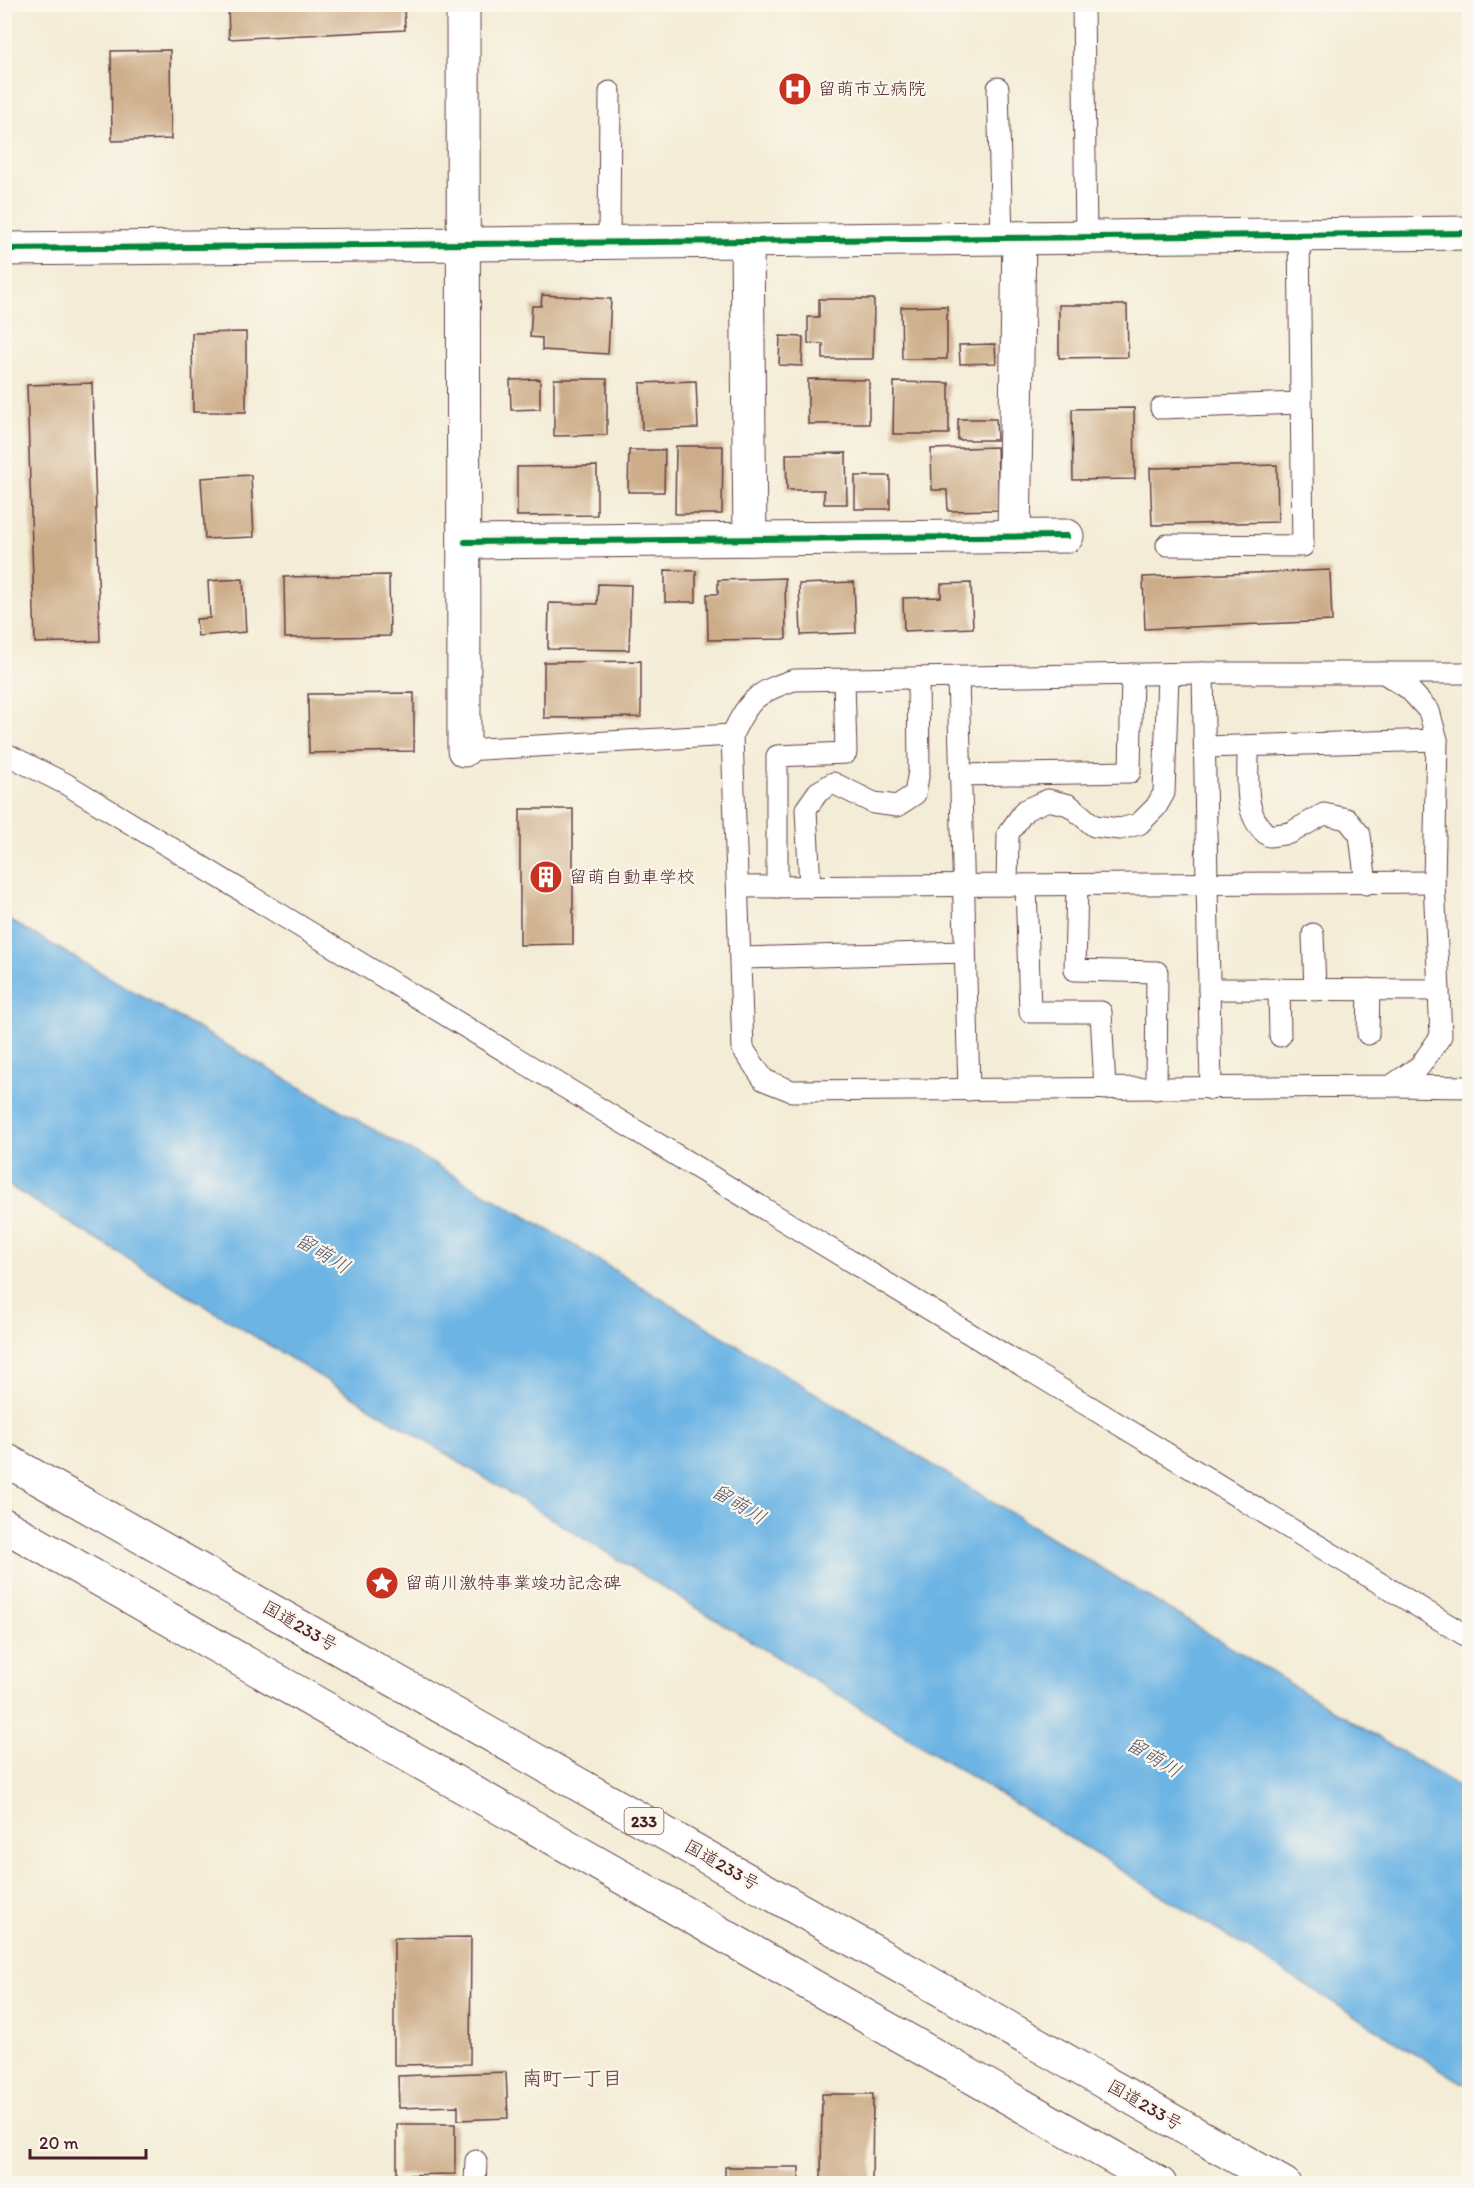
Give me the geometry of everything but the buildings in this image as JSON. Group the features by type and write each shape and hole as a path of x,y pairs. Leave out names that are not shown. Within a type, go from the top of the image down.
{"main road":[{"path":"463,4 466,244 464,750"},
{"path":"4,249 1470,233"},
{"path":"1010,238 1014,537"},
{"path":"747,241 750,539"},
{"path":"465,542 1067,536"},
{"name":"国道233号","path":"4,1459 1284,2184"},
{"path":"4,1525 1160,2184"}],"lane":[{"path":"1083,4 1086,237"},
{"path":"998,88 1010,238"},
{"path":"609,243 610,92"},
{"path":"1167,545 1303,546 1299,235"},
{"path":"1161,408 1300,403"},
{"path":"1384,673 1409,689 1429,711 1437,740 1434,882 1441,1036 1420,1066 1391,1086"},
{"path":"1470,673 1168,674 794,680 766,689 744,709 732,735 743,1049 764,1080 792,1091 1470,1087"},
{"path":"1105,1089 1101,1012 1030,1012 1017,885 1008,834 1025,810 1048,800 1070,806 1094,826 1120,829 1139,824 1156,807 1164,793 1168,674"},
{"path":"1203,674 1211,1089"},
{"path":"960,775 1130,772 1132,675"},
{"path":"958,677 969,1090"},
{"path":"810,887 806,809 818,792 832,783 874,802 897,806 915,794 919,771 918,678"},
{"path":"777,886 777,756 846,753 843,679"},
{"path":"464,750 732,735"},
{"path":"1204,747 1437,740"},
{"path":"1248,746 1249,805 1257,828 1269,836 1290,833 1324,814 1347,819 1360,835 1366,884"},
{"path":"4,753 66,784 1470,1638"},
{"path":"739,887 1434,882"},
{"path":"1077,885 1075,970 1157,972 1156,1089"},
{"path":"1313,934 1315,990"},
{"path":"741,958 965,952"},
{"path":"1209,989 1439,990"},
{"path":"1368,1034 1369,989"},
{"path":"1279,990 1280,1036"},
{"path":"476,2161 476,2184"}],"water":[{"name":"留萌川","path":"4,917 547,1229 1469,1793 1469,2087 951,1764 5,1183"}],"cycle path":[{"path":"4,249 1470,233"},
{"path":"465,542 1067,536"}],"place":[{"name":"留萌市立病院","path":"795,89"},
{"name":"留萌自動車学校","path":"546,877"},
{"name":"留萌川激特事業竣功記念碑","path":"382,1583"}],"district":[{"name":"南町一丁目","path":"572,2078"}]}
